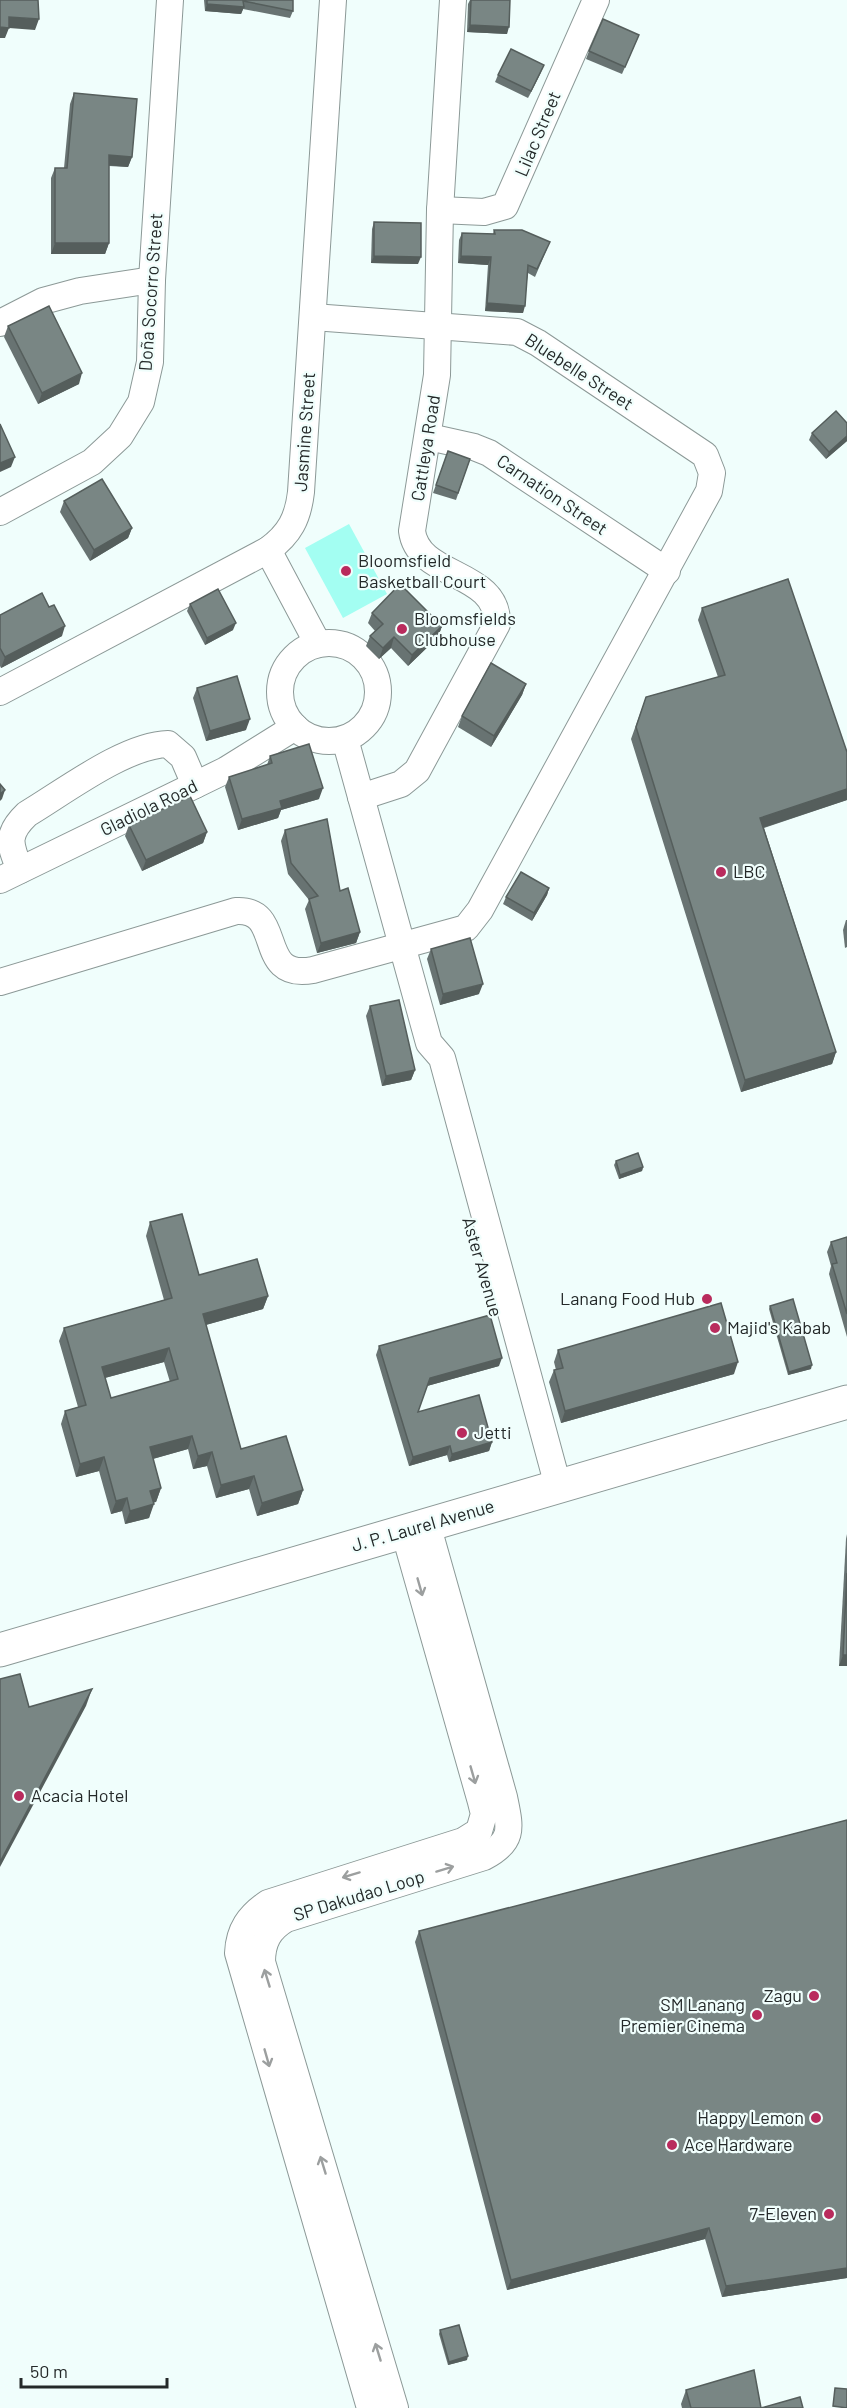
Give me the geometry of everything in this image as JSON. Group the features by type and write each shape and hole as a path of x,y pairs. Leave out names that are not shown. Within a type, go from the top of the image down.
{"main road":[{"name":"J. P. Laurel Avenue","path":"0,1650 847,1402"}],"street":[{"name":"Doña Socorro Street","path":"0,512 92,462 120,436 141,402 150,362 152,280 170,0"},
{"name":"Jasmine Street","path":"0,692 268,550 290,531 299,509 333,0"},
{"name":"Cattleya Road","path":"361,797 401,784 417,771 497,624 496,608 487,593 427,558 418,550 413,541 413,522 429,437 437,375 440,210 453,0"},
{"name":"Lilac Street","path":"440,210 493,212 505,206 596,0"},
{"path":"0,323 52,299 80,291 152,280"},
{"name":"Bluebelle Street","path":"313,317 505,330 529,338 694,446 705,455 712,473 709,491 667,571"},
{"name":"Carnation Street","path":"429,437 474,447 489,453 667,571"},
{"path":"268,550 318,644"},
{"path":"0,982 236,911 250,912 260,918 280,963 293,972 313,970 451,934 466,928 472,922 667,571"},
{"path":"339,643 349,646 366,658 376,676 379,696 373,716 361,730 345,739 318,740 295,727 281,702 283,674 301,652 318,644 339,643"},
{"name":"Gladiola Road","path":"10,875 234,765 295,727"},
{"name":"Aster Avenue","path":"345,739 429,1043 441,1058 442,1092 551,1488"},
{"path":"10,875 10,846 15,826 27,814 127,755 145,747 168,744 183,757 195,785"},
{"name":"SP Dakudao Loop","path":"370,2408 291,2099 262,1962 262,1949 268,1934 286,1919 484,1857 505,1843 509,1822 462,1694 415,1528"},
{"name":"SP Dakudao Loop","path":"291,2099 395,2408"}],"shaded area":[{"name":"Bloomsfield Basketball Court","path":"349,524 387,594 343,618 305,548"}],"building":[{"path":"0,0 38,0 39,19 9,17 9,28 0,27"},
{"path":"207,0 293,0 293,11 243,1 244,7 207,4"},
{"path":"471,0 510,0 509,27 470,25"},
{"path":"603,19 639,35 625,67 589,51"},
{"path":"511,49 544,65 531,91 498,75"},
{"path":"74,93 137,99 132,157 109,155 109,243 55,243 55,168 67,168"},
{"path":"374,222 421,223 421,257 374,256"},
{"path":"494,230 522,230 550,242 537,269 528,265 525,306 487,303 491,257 461,256 462,233 495,234"},
{"path":"49,306 82,373 42,393 8,326"},
{"path":"836,411 847,423 847,436 829,452 812,433"},
{"path":"0,424 15,457 0,463"},
{"path":"448,451 470,459 458,493 436,485"},
{"path":"102,479 132,528 94,550 64,501"},
{"path":"788,579 847,752 847,789 760,818 836,1052 745,1080 636,727 646,697 725,675 702,608"},
{"name":"Bloomsfields Clubhouse","path":"400,584 442,626 412,655 394,637 383,648 370,636 383,624 372,613"},
{"path":"218,589 236,623 207,638 190,604"},
{"path":"42,593 49,607 54,605 65,626 5,657 0,648 0,615"},
{"path":"491,663 526,684 494,736 462,716"},
{"path":"237,676 250,719 210,731 197,688"},
{"path":"309,744 323,788 280,801 282,808 242,819 229,777 272,763 270,756"},
{"path":"0,784 5,790 0,794"},
{"path":"190,796 207,832 146,860 129,825"},
{"path":"327,819 340,891 348,888 360,932 321,943 309,899 318,896 291,863 285,830"},
{"path":"521,872 549,888 534,913 506,897"},
{"path":"470,938 483,984 443,994 431,949"},
{"path":"399,1000 415,1070 386,1076 370,1006"},
{"path":"638,1153 643,1167 620,1175 616,1161"},
{"path":"182,1214 199,1275 257,1259 268,1296 203,1314 241,1449 286,1436 303,1490 262,1503 254,1476 221,1485 212,1452 198,1456 192,1436 150,1447 161,1488 150,1491 154,1504 130,1511 127,1498 116,1501 104,1457 80,1464 65,1411 86,1405 64,1328 172,1298 150,1222","holes":["169,1348 178,1379 111,1398 102,1367"]},
{"path":"847,1237 847,1314 832,1264 837,1263 831,1242"},
{"path":"793,1299 812,1365 789,1372 770,1306"},
{"path":"721,1303 738,1362 565,1411 554,1370 563,1368 558,1350"},
{"path":"490,1315 502,1358 430,1378 418,1412 479,1395 492,1442 452,1454 450,1446 413,1457 379,1346"},
{"path":"847,1573 847,1655 843,1655"},
{"name":"Acacia Hotel","path":"20,1674 29,1707 92,1689 0,1862 0,1679"},
{"path":"847,1820 847,2268 726,2286 709,2228 511,2280 419,1931"},
{"path":"459,2325 468,2356 449,2362 440,2330"},
{"path":"754,2370 761,2408 691,2408 686,2390"},
{"path":"835,2388 847,2389 847,2408 833,2406"},
{"path":"800,2397 803,2408 761,2408"}],"place":[{"name":"Bloomsfield Basketball Court","path":"346,571"},
{"name":"Bloomsfields Clubhouse","path":"402,629"},
{"name":"LBC","path":"721,872"},
{"name":"Lanang Food Hub","path":"707,1299"},
{"name":"Majid's Kabab","path":"715,1328"},
{"name":"Jetti","path":"462,1433"},
{"name":"Acacia Hotel","path":"19,1796"},
{"name":"Zagu","path":"814,1996"},
{"name":"SM Lanang Premier Cinema","path":"757,2015"},
{"name":"Happy Lemon","path":"816,2118"},
{"name":"Ace Hardware","path":"672,2145"},
{"name":"7-Eleven","path":"829,2214"}]}
